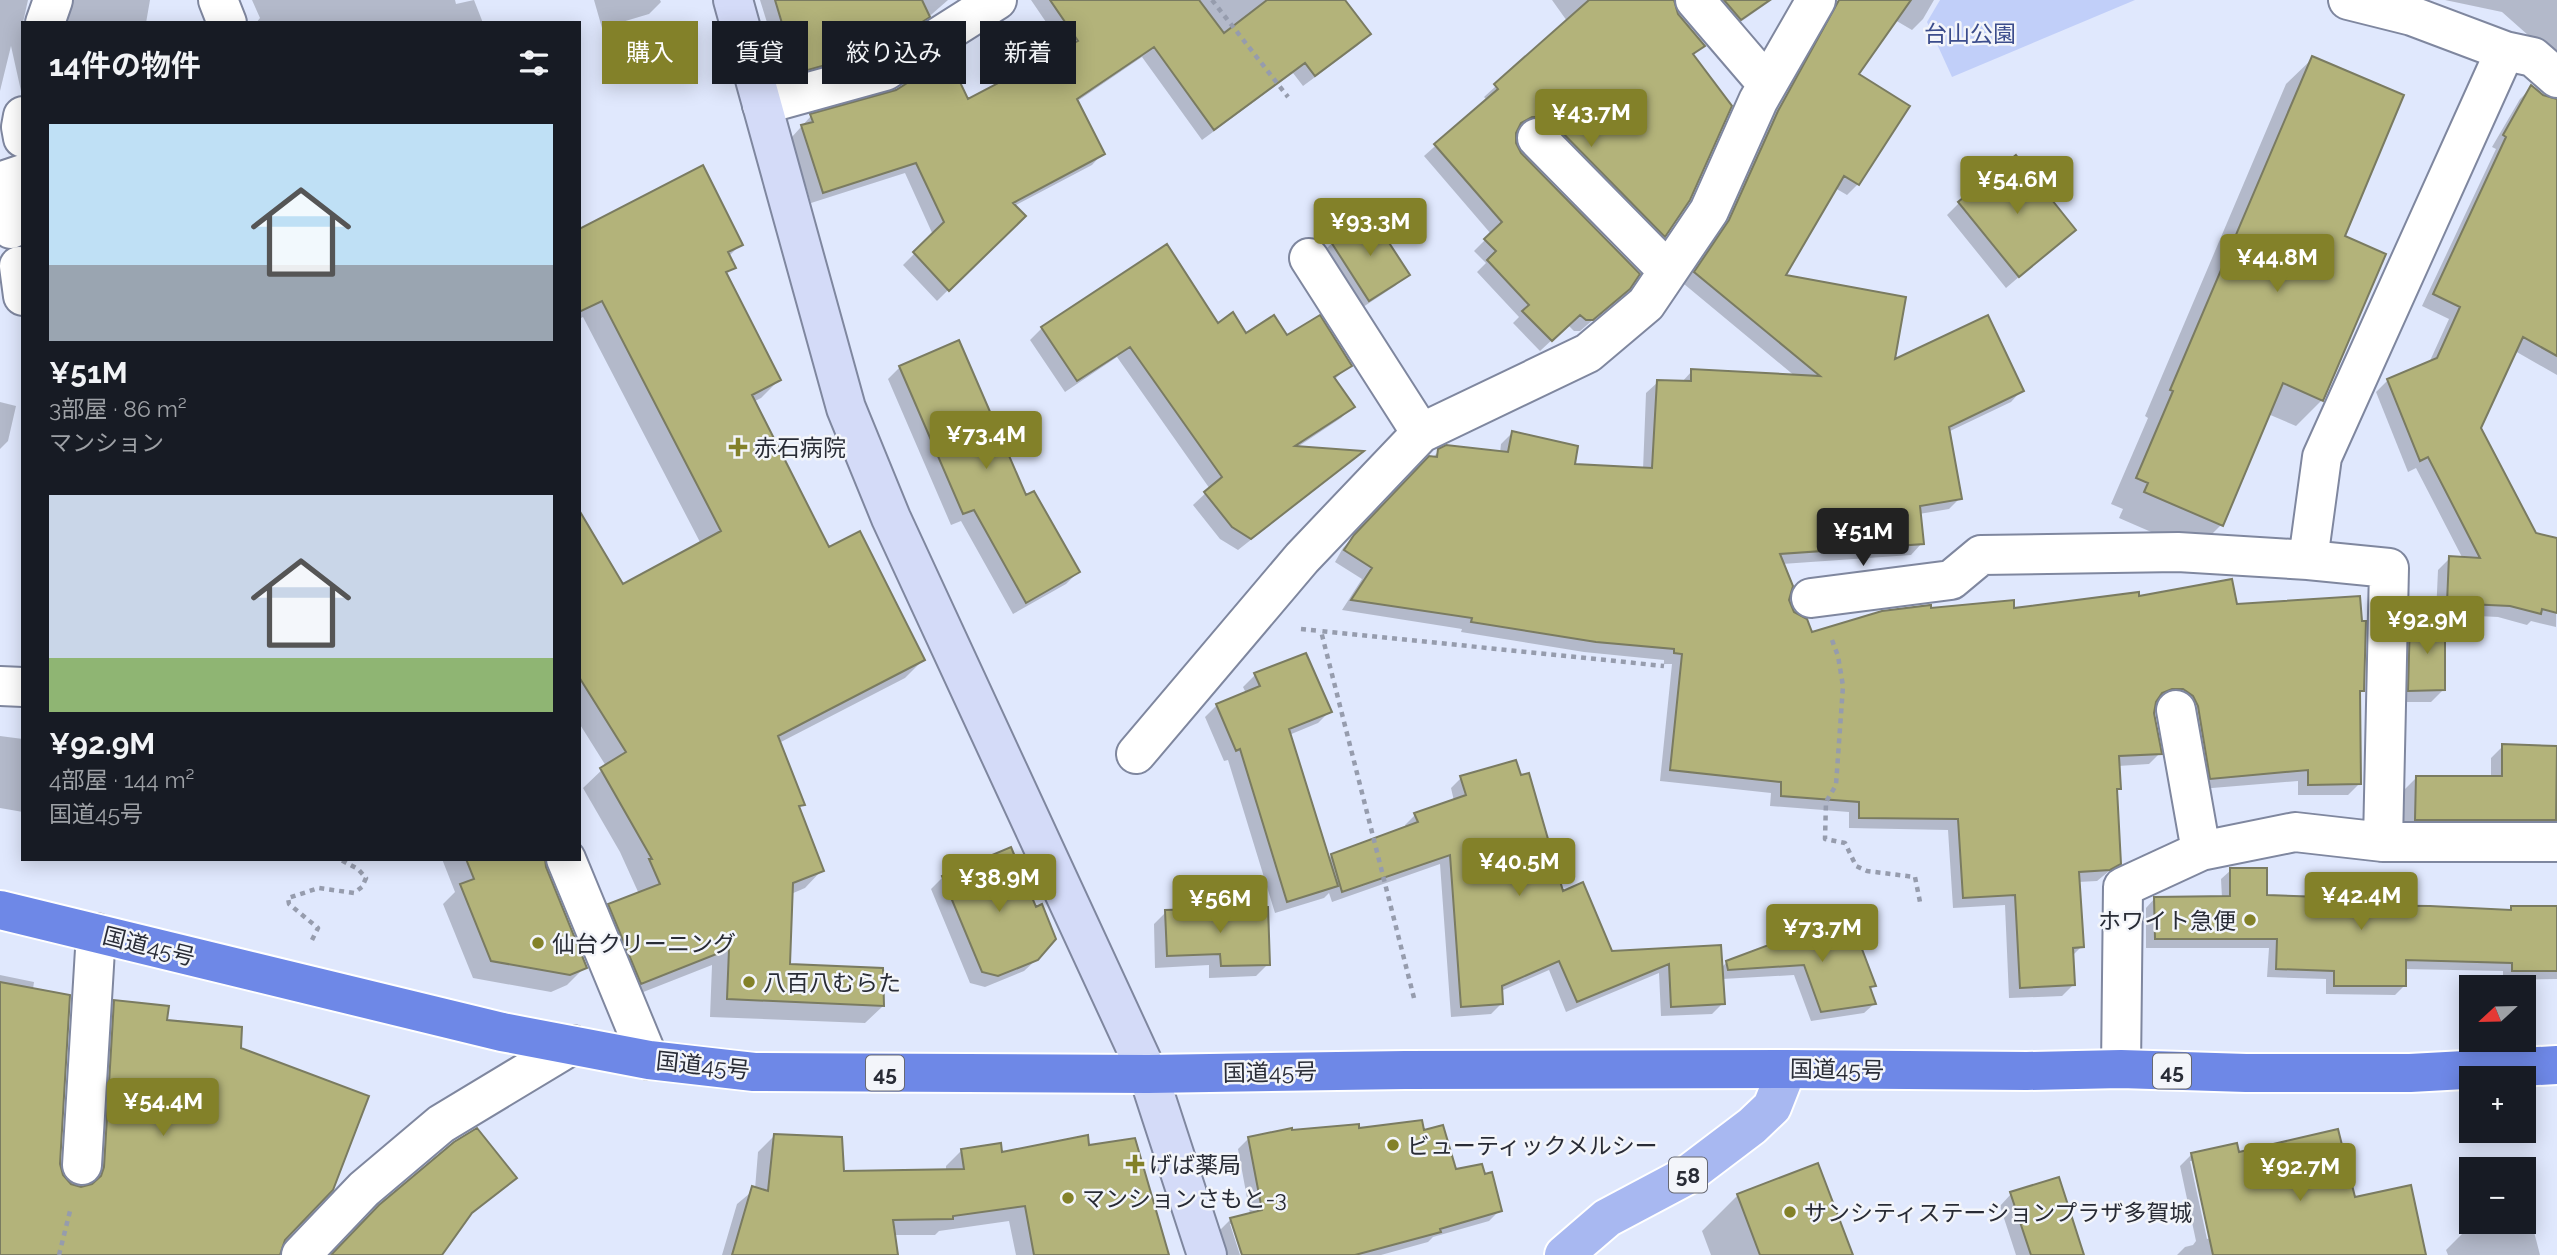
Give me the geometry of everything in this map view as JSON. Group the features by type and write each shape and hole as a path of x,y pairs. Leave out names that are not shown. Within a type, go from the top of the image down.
{"highway":[{"name":"国道45号","path":"0,910 502,1032 649,1060 754,1072 1147,1074 1405,1070 2121,1069 2246,1073 2396,1073 2557,1065"}],"main road":[{"name":"58","path":"1564,1255 1607,1218 1686,1176 1752,1126 1772,1107 1787,1069"}],"street":[{"path":"46,21 53,0"},
{"path":"218,0 226,21"},
{"path":"733,0 846,408 891,518 1147,1074 1207,1255"},
{"path":"762,105 885,71 997,0"},
{"path":"1695,0 1767,84"},
{"path":"1136,754 1302,558 1421,433 1588,353 1646,304 1709,211 1767,84 1816,0"},
{"path":"2348,0 2412,16 2505,51 2533,57 2557,78"},
{"path":"2308,560 2322,457 2505,51"},
{"path":"1537,138 1668,271"},
{"path":"11,229 5,180 21,175"},
{"path":"1309,258 1421,433"},
{"path":"1811,598 1951,580 1981,555 2179,552 2389,568 2383,842"},
{"path":"0,686 21,687"},
{"path":"2176,710 2201,851"},
{"path":"2121,1069 2123,887 2201,851 2295,832 2383,842 2557,842"},
{"path":"567,861 649,1060"},
{"path":"82,1166 96,933"},
{"path":"301,1255 364,1189 441,1124 572,1045"}],"path":[{"path":"1212,0 1288,97"},
{"path":"1414,998 1321,631 1664,666"},
{"path":"1838,656 1843,686 1836,785 1826,802 1825,839 1845,843 1856,866 1867,871 1915,877 1920,902"},
{"path":"311,943 318,928 289,904 288,898 319,888 354,893 362,887 366,878 358,869 343,861"}],"green space":[{"name":"台山公園","path":"1940,0 2135,0 1952,77 1927,22"}],"building":[{"path":"775,0 922,0 930,17 924,21 822,21 822,66 808,70 808,21 781,21"},
{"path":"1050,0 1199,0 1224,33 1267,0 1345,0 1371,34 1315,76 1305,63 1214,130 1154,47 1077,99 1105,154 1013,203 1026,216 949,291 913,252 944,222 916,163 823,193 801,125 813,122 810,114 896,90 905,84 961,84 968,99 996,84 1076,84 1076,21 1064,21"},
{"path":"1589,0 1674,0 1678,14 1705,46 1693,54 1732,106 1690,200 1665,237 1552,122 1542,117 1532,117 1521,123 1516,133 1516,143 1521,153 1640,274 1630,289 1593,320 1586,320 1580,315 1552,341 1522,311 1529,305 1487,260 1496,251 1484,239 1502,222 1434,144 1498,89 1494,84"},
{"path":"1724,0 1770,0 1741,20"},
{"path":"1839,0 1911,0 1859,74 1910,106 1859,185 1844,176 1786,275 1906,297 1895,359 1988,315 2024,391 1949,427 1962,499 1920,506 1924,544 1780,554 1793,586 1789,600 1794,612 1807,619 1812,632 1882,611 2014,600 2014,608 2139,592 2139,596 2232,579 2237,604 2360,596 2362,621 2366,621 2364,691 2360,691 2361,784 2308,785 2308,770 2210,779 2198,706 2193,696 2183,689 2162,693 2156,702 2154,713 2162,754 2119,756 2121,789 2117,789 2121,864 2110,870 2079,872 2084,947 2073,948 2075,985 2020,988 2015,895 1963,898 1958,819 1859,818 1859,802 1781,796 1781,782 1670,770 1682,654 1674,653 1674,649 1596,642 1471,622 1472,618 1351,600 1372,568 1344,550 1354,535 1429,456 1437,457 1438,449 1446,445 1508,452 1512,431 1578,446 1575,464 1652,468 1657,380 1691,381 1691,369 1820,376 1694,272 1729,220 1778,111"},
{"path":"2312,56 2404,95 2345,236 2386,254 2323,401 2283,383 2223,526 2144,492 2148,483 2136,478 2173,391 2170,390"},
{"path":"2531,85 2543,95 2557,99 2557,356 2523,337 2481,428 2536,533 2557,538 2557,613 2542,609 2541,614 2510,606 2447,603 2449,556 2480,558 2428,457 2420,461 2387,379 2437,358 2460,307 2433,294 2506,137 2503,135"},
{"path":"2016,155 2076,230 2019,277 1958,202"},
{"path":"703,165 743,245 728,252 736,268 726,272 781,380 752,395 829,547 860,531 925,660 778,736 805,805 799,806 824,871 793,883 790,964 883,968 884,1006 727,999 729,949 641,984 608,904 660,884 649,859 652,859 600,768 626,752 581,680 581,513 623,584 721,531 602,301 581,311 581,228"},
{"path":"1371,215 1410,275 1369,301 1331,242"},
{"path":"1167,244 1218,323 1233,312 1246,333 1274,315 1287,335 1320,315 1352,366 1334,377 1355,407 1295,446 1364,451 1251,539 1232,527 1204,492 1222,477 1130,347 1077,381 1041,327"},
{"path":"959,340 1026,495 1034,491 1080,572 1026,603 974,510 963,514 899,366"},
{"path":"2410,620 2445,620 2445,690 2408,691"},
{"path":"1306,653 1332,712 1289,729 1338,886 1287,902 1240,749 1236,751 1216,704 1260,686 1254,673"},
{"path":"2502,744 2557,746 2556,820 2415,820 2416,776 2502,776"},
{"path":"1516,760 1521,775 1529,773 1563,891 1583,882 1612,951 1721,945 1725,1004 1671,1007 1669,964 1577,1002 1559,961 1502,986 1503,1004 1461,1007 1450,855 1342,892 1331,854 1418,822 1414,813 1466,795 1460,776"},
{"path":"1011,847 1036,907 1042,904 1056,939 1038,960 998,976 982,972 942,876"},
{"path":"467,861 545,861 587,968 570,975 491,961 460,884 474,879"},
{"path":"2230,868 2267,868 2267,895 2323,897 2323,905 2511,910 2511,906 2557,906 2557,971 2512,971 2512,963 2406,960 2406,986 2334,986 2334,971 2276,969 2277,939 2155,939 2154,897 2230,896"},
{"path":"1268,907 1270,965 1221,966 1220,954 1167,956 1165,910"},
{"path":"1849,915 1876,986 1870,987 1876,1004 1821,1012 1804,965 1728,970 1726,961"},
{"path":"0,982 70,995 60,1164 63,1175 71,1184 81,1187 92,1184 101,1176 104,1167 114,1000 169,1006 167,1020 242,1027 241,1048 369,1096 333,1190 285,1240 280,1255 0,1255"},
{"path":"1422,1120 1424,1130 1443,1125 1456,1169 1482,1164 1485,1174 1492,1172 1502,1211 1440,1229 1441,1232 1355,1255 1242,1255 1230,1218 1262,1210 1248,1137 1292,1128 1359,1124 1359,1128"},
{"path":"477,1128 517,1178 472,1213 442,1255 331,1255 379,1205 454,1142"},
{"path":"2338,1129 2355,1197 2411,1185 2426,1255 2213,1255 2191,1153 2237,1143 2239,1152"},
{"path":"774,1134 842,1137 844,1171 964,1169 961,1149 1001,1143 1002,1152 1088,1135 1089,1145 1135,1138 1169,1255 1034,1255 1025,1206 953,1216 953,1219 893,1220 898,1255 732,1255 752,1186 768,1191"},
{"name":"サンシティステーションプラザ多賀城","path":"1818,1163 1853,1255 1760,1255 1737,1194"},
{"path":"2059,1177 2084,1255 2031,1255 2010,1192"}],"place":[{"name":"赤石病院","path":"738,447"},
{"name":"ホワイト急便","path":"2250,920"},
{"name":"仙台クリーニング","path":"538,943"},
{"name":"八百八むらた","path":"749,982"},
{"name":"ビューティックメルシー","path":"1393,1145"},
{"name":"げば薬局","path":"1135,1164"},
{"name":"マンションさもと-3","path":"1068,1198"},
{"name":"サンシティステーションプラザ多賀城","path":"1790,1212"}]}
